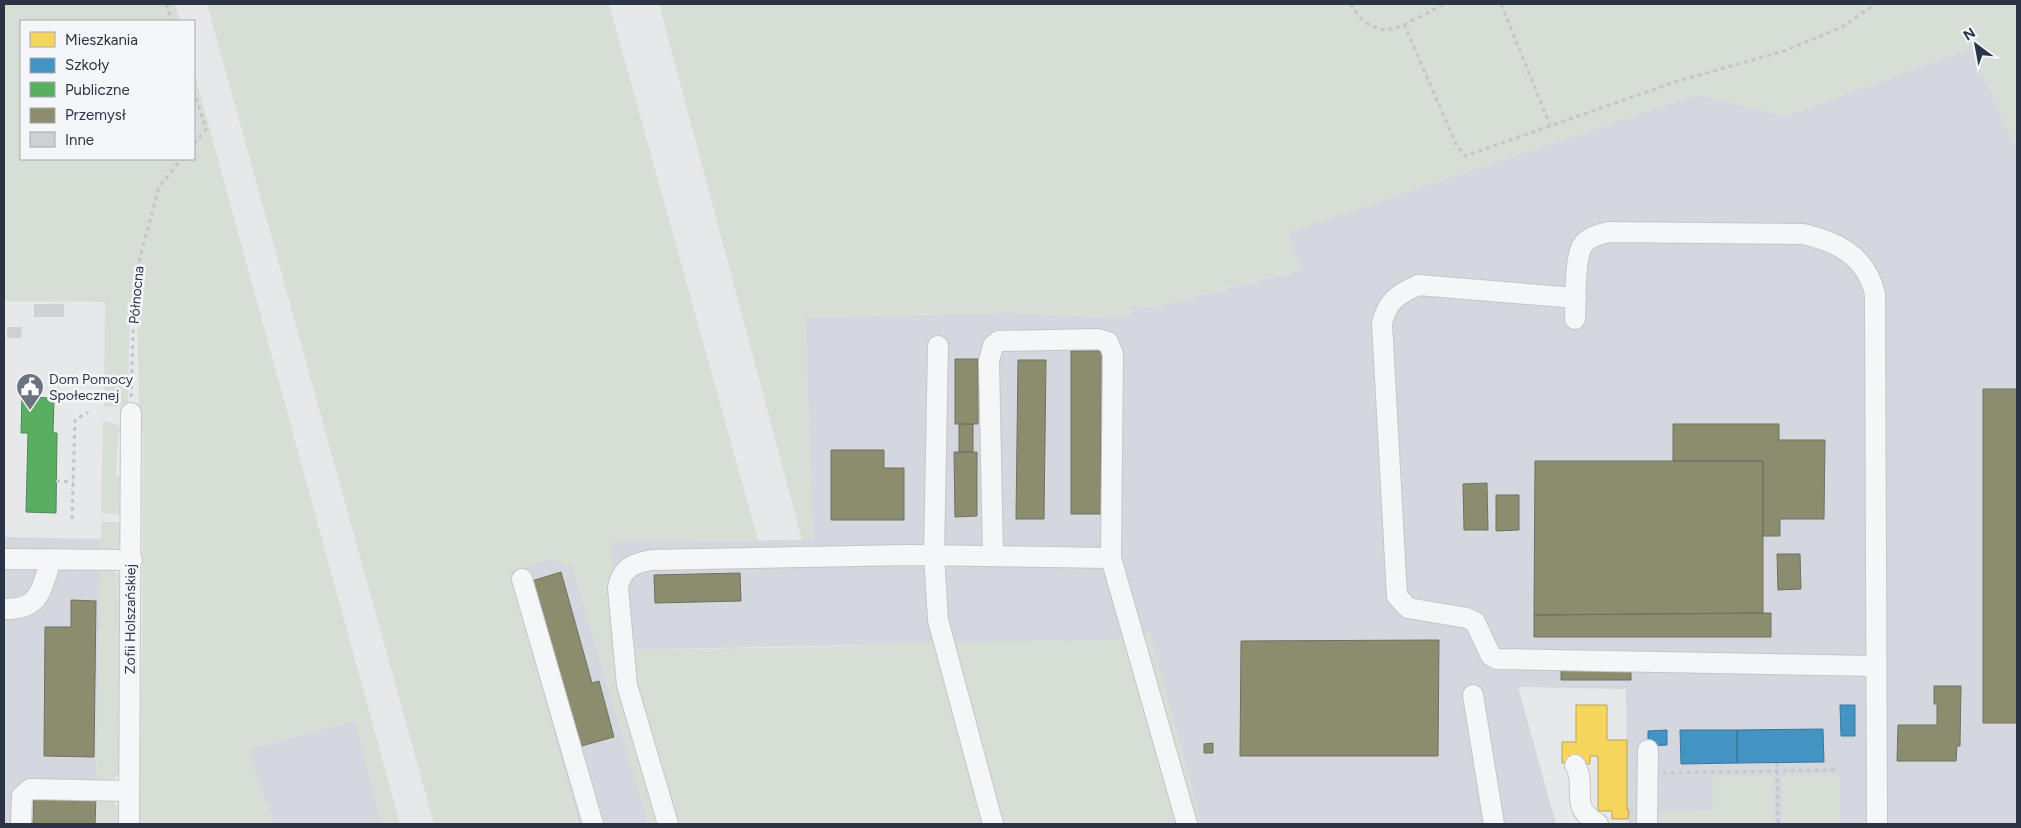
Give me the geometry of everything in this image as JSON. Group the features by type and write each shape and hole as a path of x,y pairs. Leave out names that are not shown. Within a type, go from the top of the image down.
{"street":[{"path":"1575,320 1578,257 1583,244 1598,234 1609,232 1803,234 1824,239 1839,246 1854,256 1872,280 1875,294 1877,824"},
{"path":"1576,298 1418,286 1399,294 1386,308 1382,323 1397,596 1400,600 1408,608 1467,618 1475,622 1492,656 1497,659 1876,666"},
{"path":"992,556 989,361 993,346 999,341 1098,339 1108,342 1112,347 1111,558 1187,824"},
{"path":"938,346 934,556 938,620 993,824"},
{"name":"Zofii Holszańskiej","path":"129,824 132,560 131,413"},
{"path":"668,824 627,685 618,588 624,572 632,565 651,560 934,556 1111,558"},
{"path":"4,559 132,560"},
{"path":"4,609 15,610 28,606 37,597 51,560"},
{"path":"522,579 593,824"},
{"path":"1473,695 1494,824"},
{"path":"1648,750 1648,824"},
{"path":"1575,765 1579,774 1580,804 1585,812 1598,824"},
{"path":"21,824 22,796 30,789 129,790"}],"path":[{"path":"166,4 172,20"},
{"path":"1351,4 1354,10 1368,24 1375,28 1392,30 1444,4"},
{"path":"1501,4 1550,125"},
{"path":"1404,24 1456,144 1465,156 1675,82 1784,51 1842,27 1875,4"},
{"path":"195,93 206,129 195,143"},
{"name":"Północna","path":"131,413 135,276 158,187 181,160"},
{"path":"72,519 76,420 88,412"},
{"path":"56,481 73,482"},
{"path":"1777,763 1778,824"},
{"path":"1648,773 1835,770"}],"shaded area":[{"path":"4,4 175,4 180,20 20,20 20,160 195,160 195,76 400,824 382,824 355,720 248,750 274,824 139,824 143,434 139,416 137,302 130,302 128,401 114,407 104,406 105,302 4,301"},
{"path":"207,4 609,4 758,540 612,542 611,650 618,650 660,824 649,824 572,567 551,559 509,571 579,824 434,824"},
{"path":"659,4 2017,4 2017,150 1971,48 1786,116 1698,94 1289,232 1300,269 1155,307 1131,306 1131,318 1009,313 805,317 813,540 802,540"},
{"path":"1971,48 2017,150 2017,824 1628,824 1626,689 1518,687 1556,824 1202,824 1149,632 1118,640 611,650 612,542 813,540 805,317 1009,313 1131,318 1131,306 1155,307 1299,270 1289,232 1698,94 1786,116"},
{"path":"103,421 111,422 122,428 126,435 118,433 116,476 128,477 127,515 101,513"},
{"path":"101,522 116,522 128,528 119,547 112,552 101,554"},
{"path":"4,537 101,539 95,824 4,824"},
{"path":"551,559 572,566 649,824 579,824 509,571"},
{"path":"100,567 111,569 123,578 121,772 110,781 96,782"},
{"path":"1149,632 1202,824 1195,824 1140,634"},
{"path":"1127,637 1180,824 1002,824 953,642 1118,640"},
{"path":"936,642 987,824 673,824 636,697 633,650 816,647"},
{"path":"355,720 382,824 274,824 247,750"},
{"path":"1840,774 1840,824 1781,824 1781,776"},
{"path":"1713,776 1773,776 1774,824 1653,824 1653,812 1713,811"},
{"path":"96,796 108,799 116,804 121,824 95,824"}],"building: Mieszkania":[{"path":"1576,705 1607,705 1607,740 1627,740 1628,819 1612,819 1612,811 1598,811 1598,756 1590,756 1590,764 1562,763 1562,742 1576,742"}],"building: Szkoły":[{"path":"1840,705 1855,705 1855,736 1841,736"},
{"path":"1823,729 1824,762 1737,763 1737,730"},
{"path":"1667,730 1667,745 1648,746 1648,731"},
{"path":"1680,730 1737,730 1737,763 1681,764"}],"building: Publiczne":[{"path":"22,397 54,398 53,433 57,433 56,513 26,512 28,433 21,433"}],"building: Przemysł":[{"path":"1071,351 1101,351 1101,514 1071,514"},
{"path":"955,359 978,359 978,424 955,424"},
{"path":"1018,360 1046,360 1044,519 1016,519"},
{"path":"1983,389 2017,389 2017,723 1983,723"},
{"path":"959,424 973,424 973,452 959,452"},
{"path":"1673,424 1779,424 1779,440 1825,440 1824,519 1780,519 1780,536 1763,536 1763,461 1673,461"},
{"path":"831,450 884,450 884,468 904,468 904,520 831,520"},
{"path":"954,452 977,452 977,516 955,517"},
{"path":"1535,461 1763,461 1763,613 1534,615"},
{"path":"1487,483 1488,530 1464,530 1463,484"},
{"path":"1496,495 1519,495 1519,530 1496,531"},
{"path":"1777,554 1800,554 1801,589 1778,590"},
{"path":"561,572 592,683 599,681 614,737 578,747 532,581"},
{"path":"740,573 741,601 655,603 654,575"},
{"path":"71,600 96,601 94,757 44,756 45,627 71,627"},
{"path":"1771,613 1771,637 1534,637 1534,615"},
{"path":"1439,640 1438,756 1240,756 1241,641"},
{"path":"1561,666 1631,666 1631,680 1561,680"},
{"path":"1934,686 1961,686 1960,746 1957,746 1956,761 1897,761 1898,725 1937,725 1937,704 1934,704"},
{"path":"1213,743 1213,753 1204,753 1204,744"},
{"path":"34,795 96,796 95,824 33,824"}],"building: Inne":[{"path":"34,304 64,304 64,317 34,317"},
{"path":"7,327 22,327 21,338 7,338"}],"place":[{"name":"Dom Pomocy Społecznej","path":"30,411"}]}
